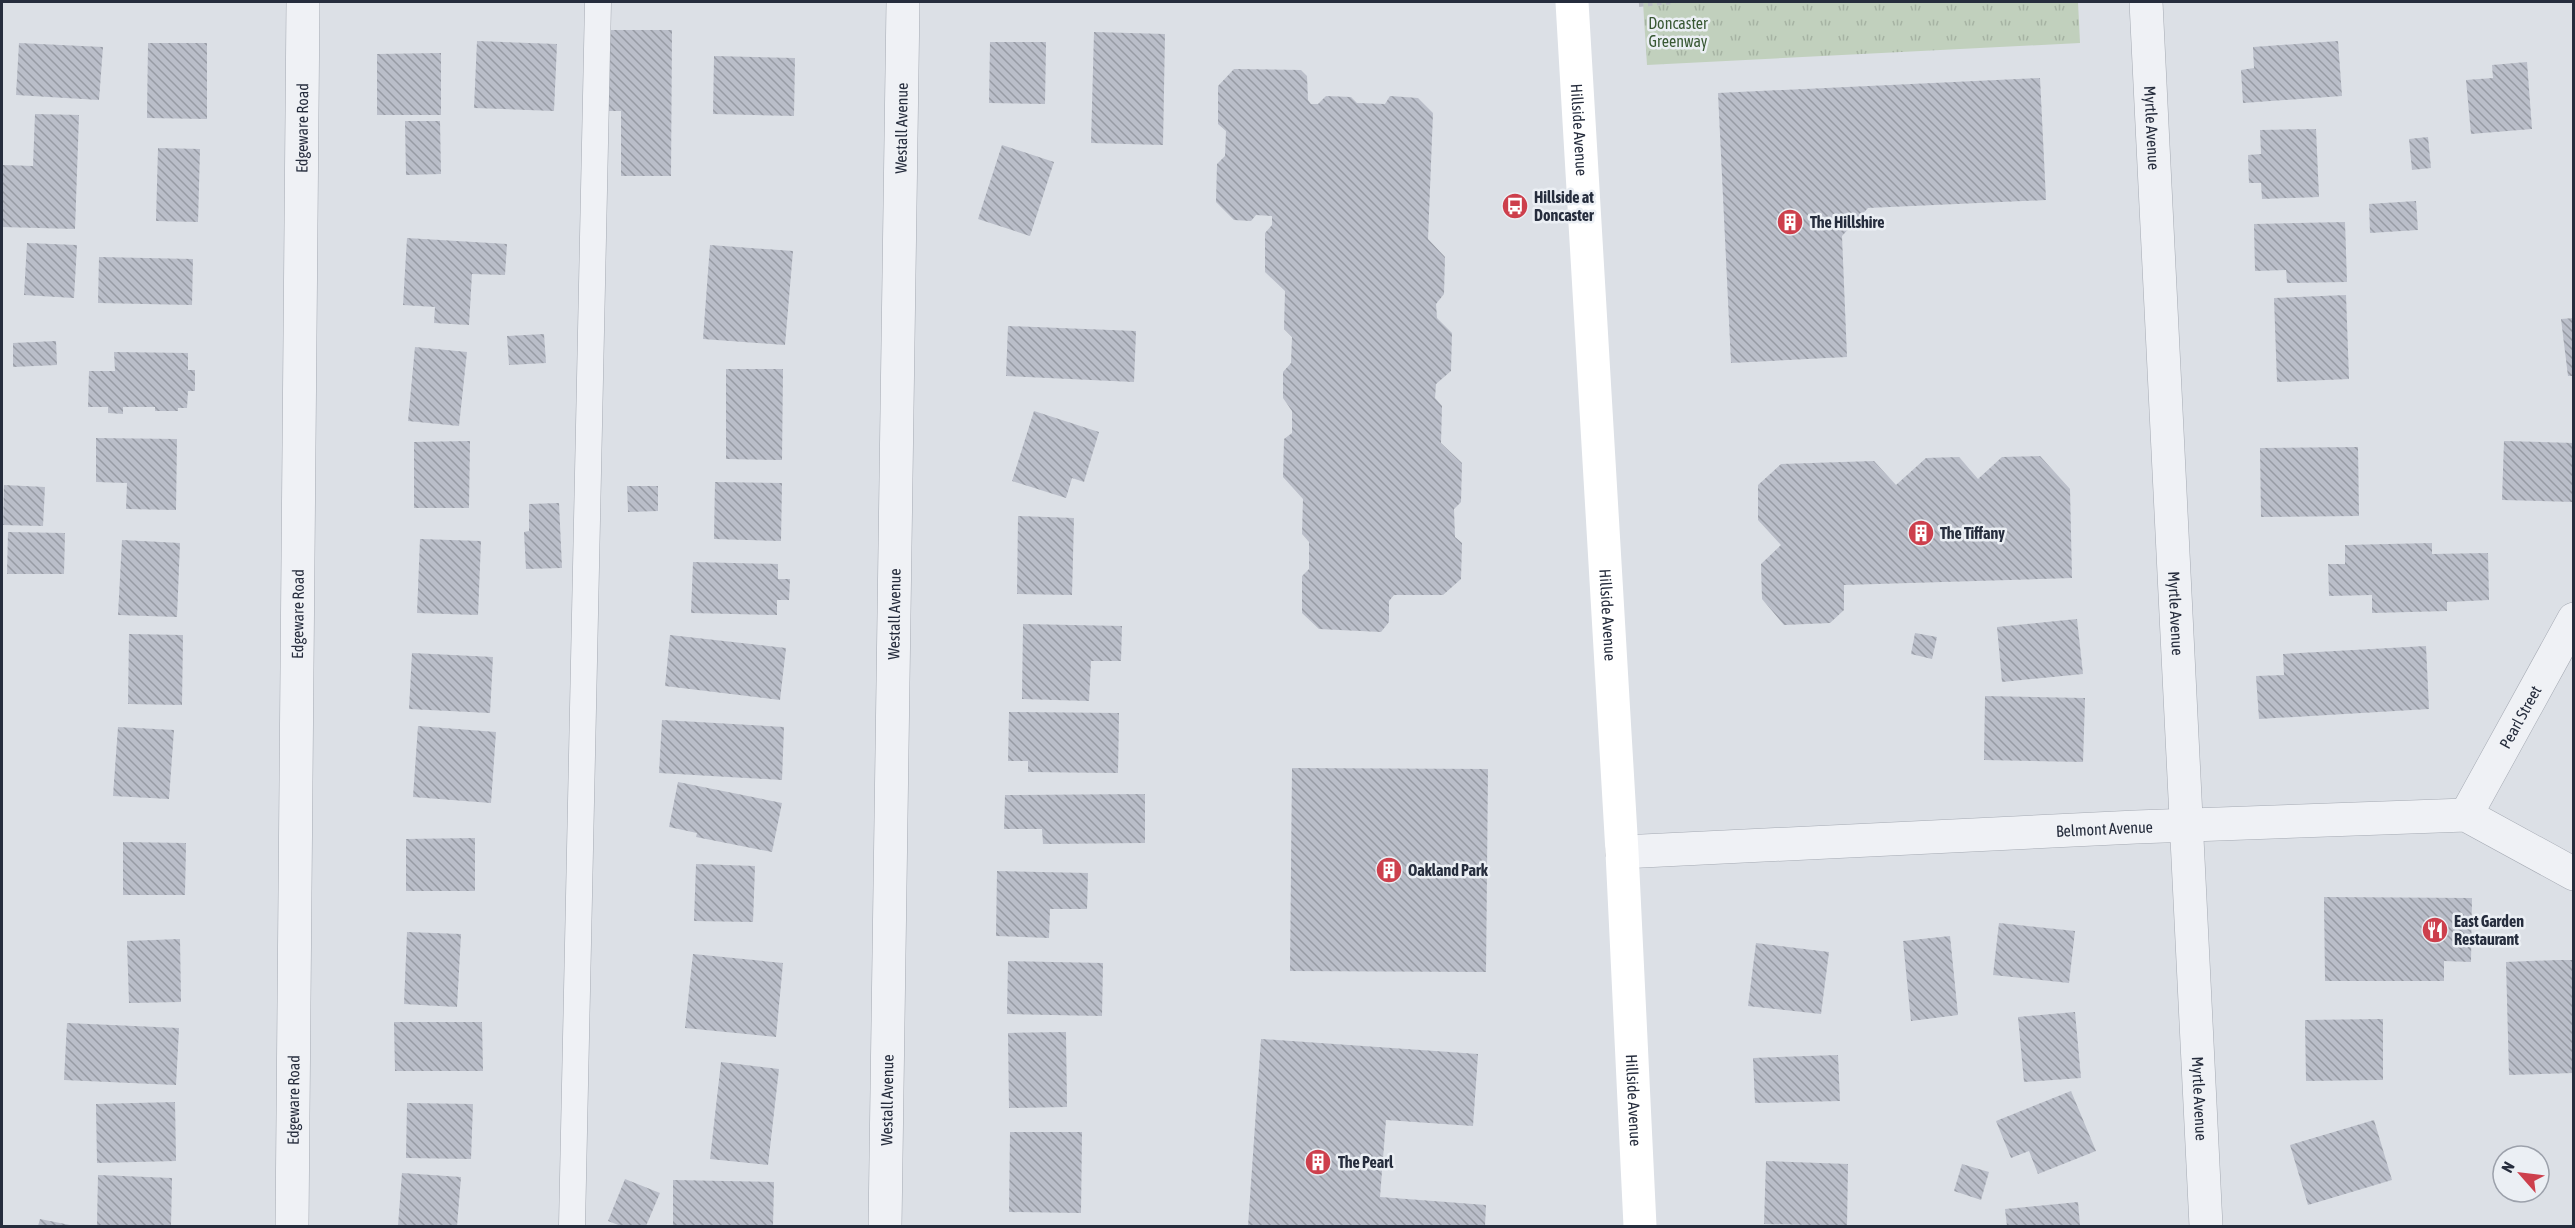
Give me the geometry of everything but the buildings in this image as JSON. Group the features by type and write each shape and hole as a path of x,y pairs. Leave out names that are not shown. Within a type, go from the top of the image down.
{"main road":[{"name":"Hillside Avenue","path":"1572,2 1622,852 1640,1227"}],"street":[{"name":"Edgeware Road","path":"292,1227 303,2"},
{"name":"Westall Avenue","path":"885,1227 903,2"},
{"name":"Myrtle Avenue","path":"2146,2 2206,1227"},
{"name":"Pearl Street","path":"2466,815 2574,619"},
{"name":"Belmont Avenue","path":"1622,852 2185,825 2466,815"},
{"path":"2466,815 2574,874"}],"lane":[{"path":"572,1227 598,2"}],"path":[{"path":"1640,4 1675,2"}],"green space":[{"name":"Doncaster Greenway","path":"1643,2 2078,2 2080,43 1647,65"}],"place":[{"name":"Hillside at Doncaster","path":"1515,206"},
{"name":"The Hillshire","path":"1790,222"},
{"name":"The Tiffany","path":"1921,533"},
{"name":"Oakland Park","path":"1389,870"},
{"name":"East Garden Restaurant","path":"2435,930"},
{"name":"The Pearl","path":"1318,1162"}]}
